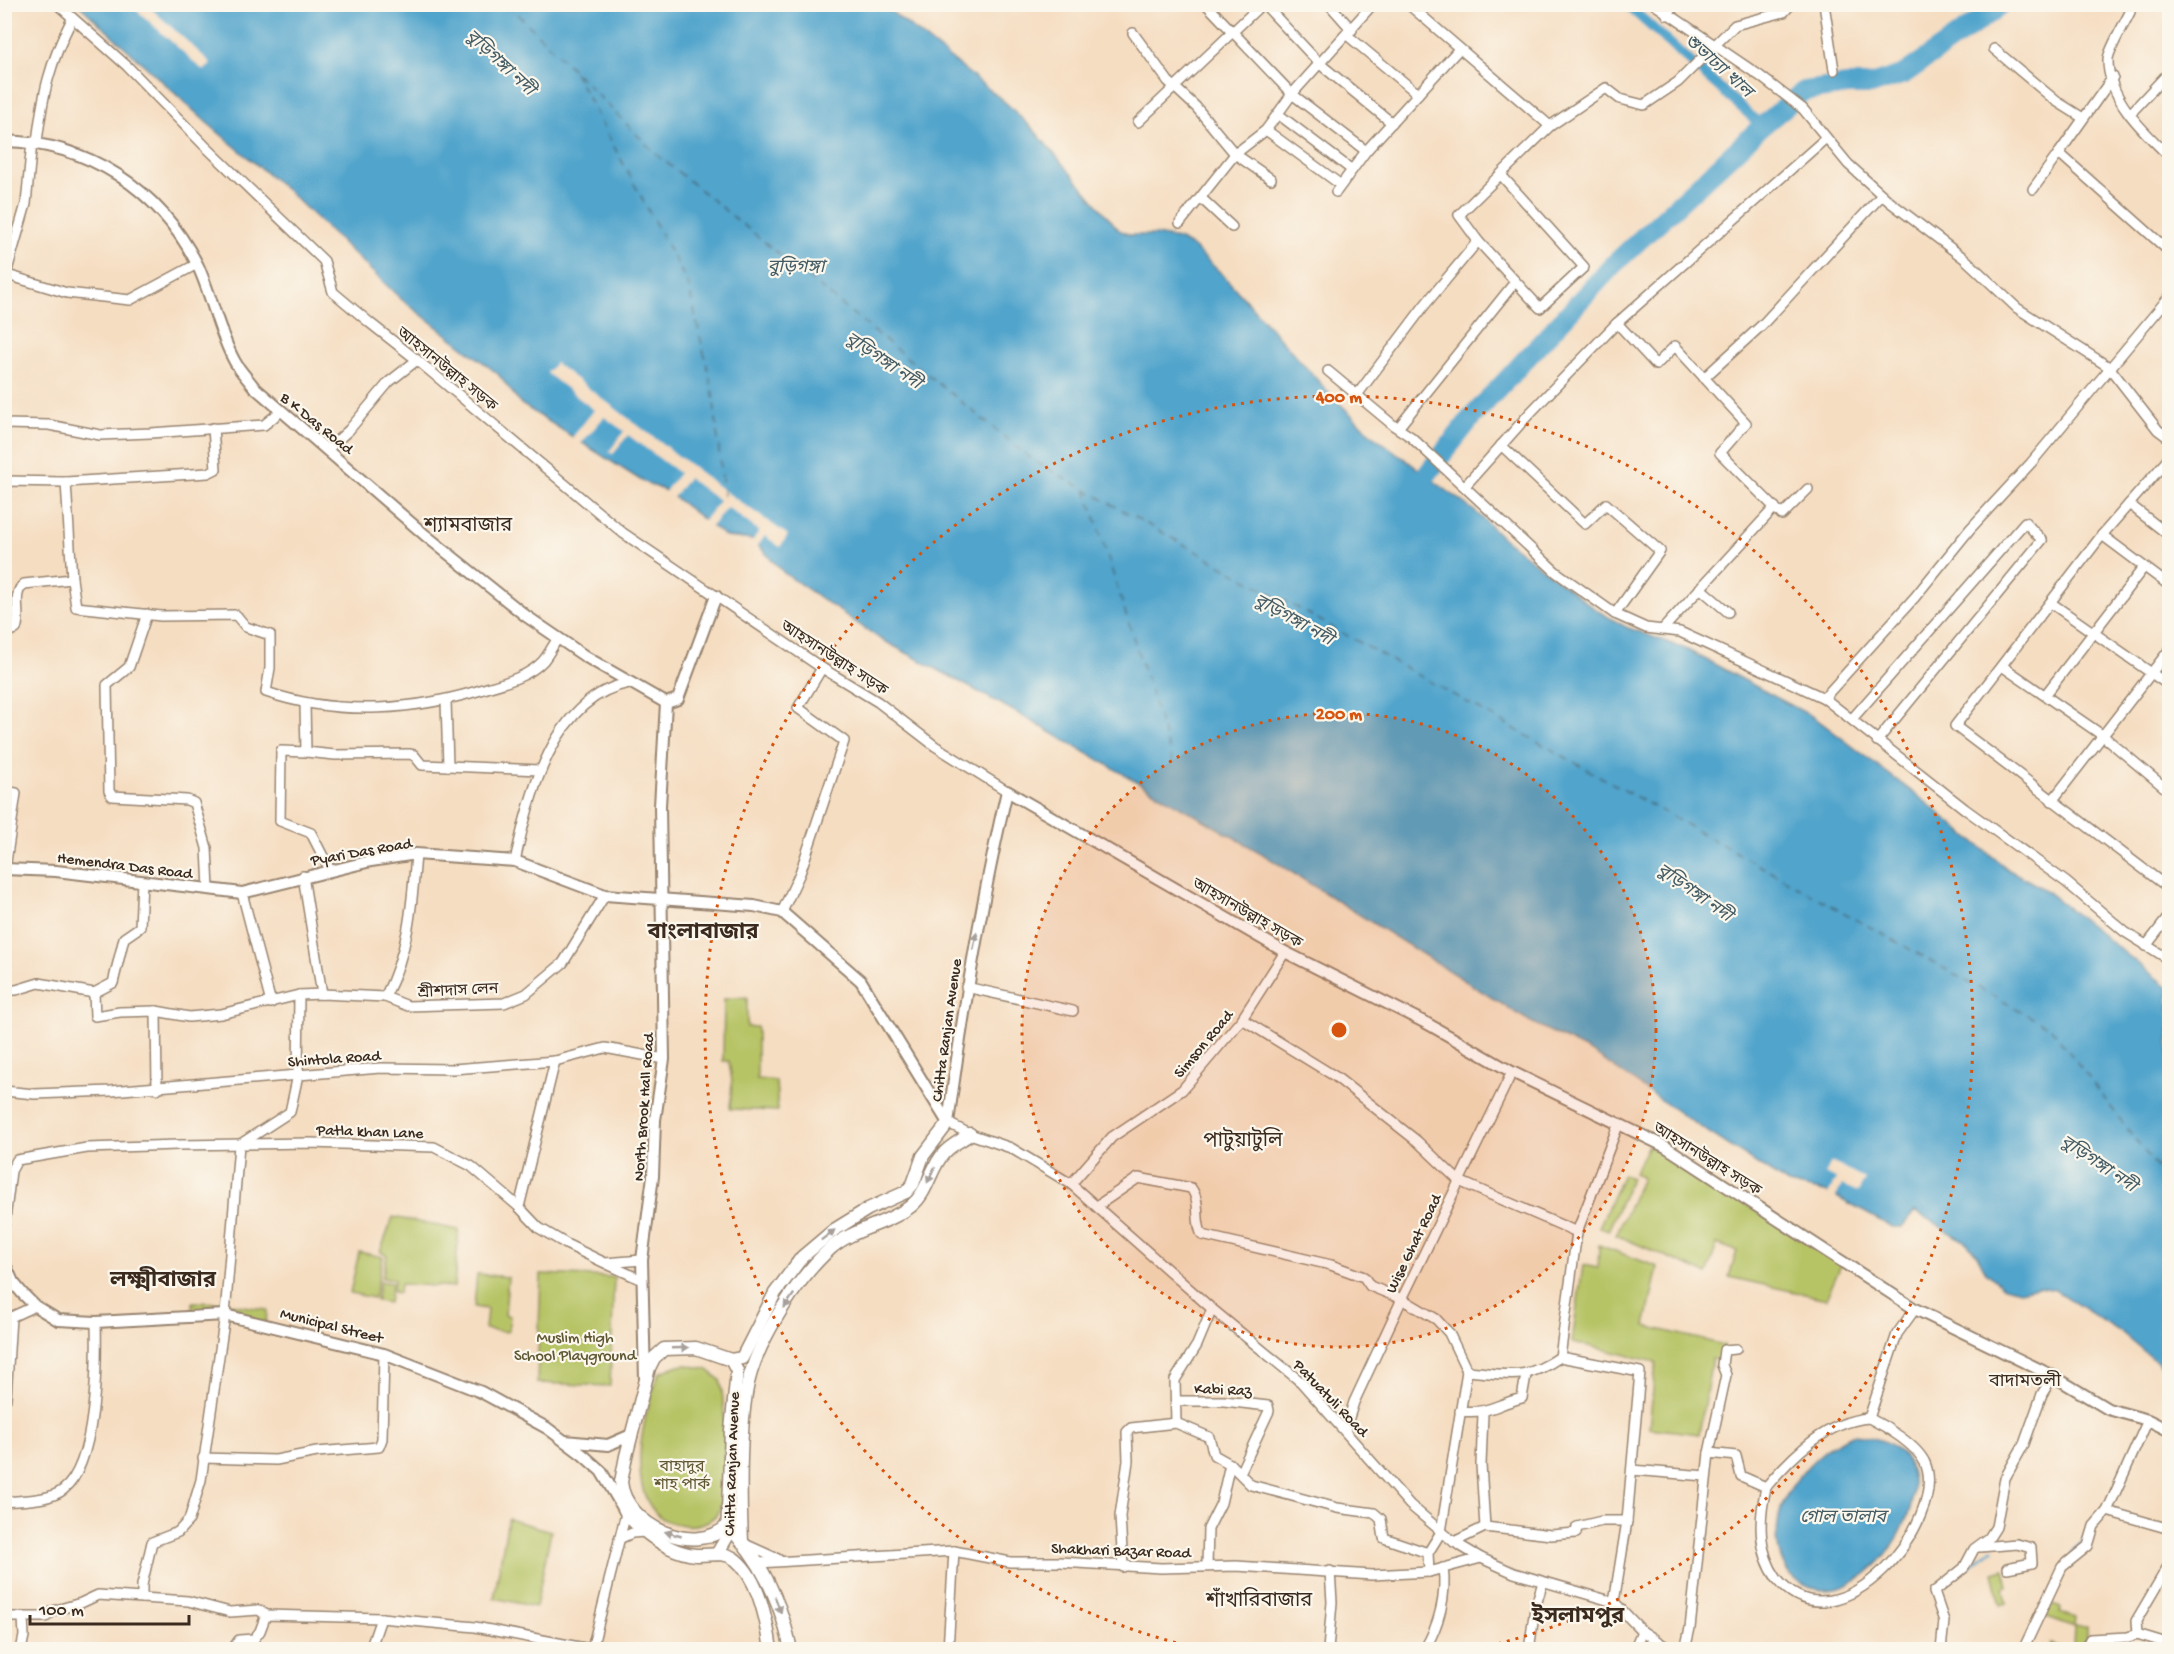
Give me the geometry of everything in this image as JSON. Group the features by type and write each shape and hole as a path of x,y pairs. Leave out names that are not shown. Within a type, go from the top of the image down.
{"main road":[{"name":"Chitta Ranjan Avenue","path":"717,1554 725,1543 728,1525 734,1366 747,1352 759,1319 802,1257 834,1230 868,1209 906,1192 913,1184 923,1156 948,1123"},
{"name":"Chitta Ranjan Avenue","path":"791,1650 781,1612 759,1563 742,1542 745,1411 751,1373 783,1308 825,1254 853,1233 893,1217 912,1206 944,1152 970,1134"},
{"path":"626,1513 622,1495 623,1470 645,1382 654,1358 664,1349 696,1348 751,1373"},
{"path":"622,1495 648,1522 674,1536 696,1538 712,1536 728,1525 742,1542"},
{"name":"Municipal Street","path":"626,1513 645,1532 670,1548 683,1553 717,1554 734,1558 742,1566"},
{"path":"759,1563 742,1566 756,1592 771,1650"}],"street":[{"name":"আহসানউল্লাহ সড়ক","path":"57,4 127,66 204,145 324,261 333,292 623,533 822,668 878,702 935,746 1285,952 1428,1023 1512,1072 1666,1147 1915,1309 2053,1376 2108,1409 2148,1420 2169,1431"},
{"path":"1206,4 1292,94 1366,151"},
{"path":"1138,122 1263,4 1320,64 1392,123"},
{"path":"1329,4 1350,32 1418,94"},
{"path":"1180,223 1235,154 1266,130 1292,94 1373,4"},
{"path":"1408,4 1550,126"},
{"path":"1654,4 1760,76 1803,109 1848,164 1882,195 1965,259 2017,308 2109,367 2158,430 2169,439"},
{"path":"1667,15 1674,4"},
{"path":"1501,175 1529,203 1584,267 1540,308 1478,241 1459,215 1550,126 1606,88 1620,99 1644,105 1678,82 1735,25 1784,12 1791,4"},
{"path":"1824,4 1834,70"},
{"path":"2130,4 2130,12 2108,58 2112,77 2118,99 2169,157"},
{"path":"72,19 54,54 42,100 26,204 5,277 67,293 130,300 197,264"},
{"path":"1132,33 1176,88 1196,107 1235,154 1270,180"},
{"path":"1266,130 1338,188 1366,151 1459,49"},
{"path":"1994,49 2056,101 2084,118"},
{"path":"2130,114 2169,71"},
{"path":"2033,189 2112,77"},
{"path":"1278,114 1352,170"},
{"path":"1465,486 1617,323 1826,138"},
{"name":"B K Das Road","path":"4,141 35,142 79,154 112,169 151,199 170,222 197,264 234,361 254,387 280,412 328,449 424,535 526,616 629,683 666,703"},
{"path":"2059,153 2169,252"},
{"path":"1704,378 1762,325 1882,195"},
{"path":"1201,198 1232,227"},
{"path":"1358,395 1424,306 1478,241"},
{"path":"1398,428 1515,282"},
{"path":"1824,698 1915,597 1970,529 2031,464 2169,296"},
{"path":"1617,323 1656,365 1675,346 1746,423 1720,453 1782,515 1808,489"},
{"path":"328,449 349,430 389,382 417,360"},
{"path":"1328,371 1411,436 1556,572 1615,614 1646,628 1680,632 1824,698 1965,809 2066,882 2125,932 2169,960"},
{"path":"4,424 49,425 100,435 264,425 280,412"},
{"path":"4,481 66,482 214,472 213,428"},
{"path":"1501,446 1585,524 1606,504 1660,551 1615,614"},
{"path":"2169,457 2102,535 1955,726 2169,889"},
{"path":"66,482 76,607 147,614 236,615 246,627 270,635 270,668 266,692 305,704 373,708 446,701 515,679 543,661 558,638"},
{"path":"2128,504 2169,536"},
{"path":"1662,630 1775,507"},
{"path":"1852,719 2025,522 2042,540 1877,741"},
{"path":"2102,535 2169,586"},
{"path":"2046,694 2144,567"},
{"path":"4,633 16,629 19,621 18,592 20,587 24,584 72,579"},
{"path":"1700,588 1728,612"},
{"path":"666,703 678,699 716,596"},
{"path":"2050,603 2169,686"},
{"path":"147,614 129,668 108,685 110,794 192,801 207,848 209,889"},
{"path":"2052,801 2169,649"},
{"path":"2002,666 2046,694 2102,735 2169,792"},
{"path":"822,668 798,708 844,741 800,873 782,912 861,981 948,1123"},
{"path":"515,861 529,800 550,747 578,713 609,687 629,683"},
{"path":"446,701 448,765"},
{"name":"North Brook Hall Road","path":"645,1382 642,1260 653,1176 655,1120 664,1059 660,806 666,703"},
{"path":"305,704 306,752"},
{"path":"330,870 312,833 280,821 281,751 335,755 409,754 414,755 422,765 539,770"},
{"name":"Chitta Ranjan Avenue","path":"948,1123 966,987 1007,790"},
{"path":"4,791 16,792 5,869"},
{"path":"385,997 398,971 407,939 416,854"},
{"name":"Pyari Das Road","path":"242,893 303,876 416,854 515,861 605,895 754,906 782,912"},
{"name":"Hemendra Das Road","path":"5,869 56,871 242,893"},
{"path":"303,876 322,994"},
{"path":"4,990 16,990 39,983 94,993 112,982 124,938 140,927 142,881"},
{"path":"242,893 271,1003"},
{"name":"শ্রীশদাস লেন","path":"94,993 95,1016 120,1012 156,1011 189,1017 221,1014 299,995 322,994 385,997 408,1006 504,1003 526,994 563,963 605,895"},
{"path":"2146,946 2169,915"},
{"name":"Simson Road","path":"1071,1184 1112,1137 1182,1090 1242,1019 1285,952"},
{"path":"966,987 1073,1011"},
{"path":"142,1599 142,1585 152,1542 178,1532 189,1520 201,1480 225,1315 239,1146 290,1112 298,1075 299,995"},
{"path":"156,1011 157,1089"},
{"path":"1242,1019 1336,1077 1417,1141 1458,1181 1578,1232"},
{"name":"Shintola Road","path":"4,1091 35,1094 157,1089 380,1068 453,1069 555,1061 605,1048 664,1059"},
{"path":"519,1207 555,1061"},
{"name":"Wise Ghat Road","path":"1345,1430 1354,1402 1402,1299 1512,1072"},
{"name":"Patuatuli Road","path":"948,1123 970,1134 1011,1148 1071,1184 1212,1309 1301,1382 1410,1505 1454,1542 1514,1574 1614,1602"},
{"path":"1560,1358 1578,1232 1619,1124"},
{"name":"Patla khan Lane","path":"4,1228 10,1171 17,1160 87,1148 310,1143 434,1147 471,1166 519,1207 538,1228 642,1280"},
{"path":"1097,1206 1138,1178 1191,1188 1196,1195 1199,1229 1202,1235 1331,1265 1364,1276 1370,1286 1402,1299 1436,1319 1449,1333 1467,1371 1441,1532 1428,1553 1430,1572"},
{"path":"604,1263 642,1260"},
{"name":"Municipal Street","path":"4,1262 13,1282 34,1306 58,1320 96,1322 225,1315 384,1354 481,1392 565,1441 601,1471 626,1513"},
{"path":"6,1399 8,1318 34,1306"},
{"path":"1176,1423 1178,1372 1197,1345 1212,1309"},
{"path":"1869,1418 1898,1334 1915,1309"},
{"path":"4,1502 62,1492 71,1482 79,1467 89,1439 96,1322"},
{"path":"1685,1650 1690,1628 1709,1453 1726,1375 1722,1365 1724,1350 1736,1350"},
{"path":"203,1458 276,1460 317,1452 379,1447 382,1439 384,1354"},
{"path":"1467,1371 1526,1375 1545,1368 1560,1358 1640,1372 1627,1521 1614,1602 1642,1631 1671,1650"},
{"path":"1460,1411 1483,1413 1523,1397 1526,1375"},
{"path":"1980,1547 1996,1527 2005,1478 2024,1444 2042,1394 2053,1376"},
{"name":"Kabi Raz","path":"1176,1401 1224,1401 1268,1406 1269,1411 1240,1473"},
{"path":"1483,1413 1481,1465 1485,1527"},
{"path":"1869,1418 1887,1427 1909,1445 1925,1462 1928,1479 1924,1503 1909,1539 1880,1579 1844,1601 1826,1606 1813,1605 1797,1597 1781,1584 1769,1567 1763,1552 1761,1519 1766,1487 1822,1435 1850,1419 1869,1418"},
{"path":"2023,1650 2062,1567 2088,1546 2094,1526 2108,1511 2148,1420"},
{"path":"1123,1567 1120,1516 1128,1461 1127,1432 1131,1428 1176,1423 1209,1437 1214,1455 1230,1464 1251,1485 1337,1508 1374,1513 1381,1519 1384,1538 1428,1553"},
{"path":"565,1441 608,1444 631,1435"},
{"path":"1709,1453 1736,1456 1741,1476 1766,1487"},
{"path":"1207,1565 1208,1529 1221,1503 1230,1464"},
{"path":"1632,1470 1706,1476"},
{"path":"2108,1511 2169,1529"},
{"path":"4,1617 46,1617 53,1611 81,1603 98,1594 188,1601 230,1612 259,1610 266,1615 381,1618 475,1627 548,1645 594,1649 626,1513"},
{"path":"1454,1542 1485,1527 1551,1535 1576,1533 1577,1527 1602,1521 1627,1521"},
{"path":"619,1539 632,1533 645,1532"},
{"path":"742,1542 781,1560"},
{"path":"1941,1650 1944,1621 1934,1592 1964,1568 1974,1549 2017,1544 2031,1548 2032,1563 2007,1568"},
{"path":"948,1650 954,1551"},
{"name":"Shakhari Bazar Road","path":"759,1563 954,1551 1010,1562 1060,1562 1123,1567 1207,1565 1372,1575 1430,1572 1481,1558"},
{"path":"2137,1634 2136,1621 2169,1563"},
{"path":"1424,1650 1442,1607 1445,1581 1443,1568"},
{"path":"1328,1650 1332,1602 1330,1571"},
{"path":"1529,1650 1535,1608 1544,1582"},
{"path":"232,1650 239,1640 254,1639 266,1615"},
{"path":"21,1650 24,1636 23,1617"},
{"path":"370,1650 381,1618"},
{"path":"1634,1650 1642,1631"},
{"path":"2085,1650 2090,1639 2128,1637 2137,1634 2169,1644"}],"green space":[{"path":"747,997 747,1027 757,1027 757,1079 776,1081 778,1111 730,1109 732,1082 729,1061 723,1061 724,999"},
{"path":"1648,1145 1842,1263 1826,1299 1729,1277 1737,1251 1717,1244 1707,1274 1616,1235 1642,1178 1634,1173"},
{"path":"1623,1174 1631,1178 1608,1231 1599,1227"},
{"path":"393,1217 459,1230 454,1287 400,1284 399,1293 393,1292 394,1280 382,1278 387,1255 380,1252"},
{"path":"1599,1245 1658,1267 1645,1326 1724,1345 1721,1360 1712,1359 1699,1434 1649,1428 1656,1362 1572,1342 1583,1265 1598,1268"},
{"path":"359,1252 383,1257 374,1298 350,1293"},
{"path":"477,1274 508,1277 505,1315 510,1316 508,1332 485,1329 487,1309 474,1307"},
{"name":"Muslim High School Playground","path":"541,1274 614,1277 610,1386 537,1383"},
{"path":"380,1281 392,1283 389,1303 376,1301"},
{"path":"193,1302 221,1303 219,1311 192,1313"},
{"path":"226,1303 267,1310 266,1323 227,1313"},
{"name":"বাহাদুর শাহ পার্ক","path":"688,1365 708,1370 720,1380 725,1448 724,1487 718,1512 708,1521 689,1525 665,1520 650,1506 643,1490 640,1471 643,1429 659,1373 676,1366"},
{"path":"508,1519 551,1531 536,1607 494,1598"},
{"path":"2004,1569 2008,1586 2004,1587 2007,1603 2001,1605 1993,1572"},
{"path":"2047,1603 2061,1608 2060,1612 2075,1618 2074,1627 2041,1615"},
{"path":"2074,1627 2087,1627 2087,1637 2082,1649 2049,1649 2050,1644 2061,1648 2073,1648"}],"water":[{"name":"বুড়িগঙ্গা","path":"79,5 883,5 1005,102 1034,130 1119,230 1130,235 1156,235 1178,239 1192,246 1222,274 1330,394 1370,433 1477,513 1503,538 1598,611 1626,627 1686,649 1815,718 1927,803 2009,870 2044,889 2169,988 2169,1372 2121,1332 2055,1290 2039,1287 2019,1291 2002,1286 1986,1272 1976,1253 1967,1243 1915,1211 1902,1227 1892,1227 1829,1193 1788,1184 1685,1117 1593,1053 1529,1021 1261,853 1012,710 879,638 784,573 753,540 726,537 666,491 642,481 521,404 498,374 401,299 290,193 206,122"},
{"name":"গোল তালাব","path":"1853,1435 1889,1444 1908,1464 1913,1491 1906,1520 1890,1549 1868,1572 1842,1587 1816,1589 1801,1584 1790,1575 1783,1563 1778,1549 1779,1519 1789,1491 1801,1474 1834,1444"}],"pier":[{"path":"131,5 147,5 211,63 204,71"},
{"path":"555,363 726,492 788,535 780,547 765,536 757,547 751,543 759,531 727,507 710,528 703,522 719,501 688,478 672,499 664,493 679,473 628,435 613,454 609,452 624,431 604,417 580,445 571,439 594,410 547,373"},
{"path":"1831,1162 1865,1179 1858,1192 1842,1185 1835,1199 1827,1196 1836,1179 1825,1174"}],"waterway":[{"name":"শুভাঢ্যা খাল","path":"1626,4 1762,126"},
{"path":"1410,496 1471,418 1614,264 1762,126 1804,91 1847,85 1871,85 1904,74 2003,4"},
{"path":"2073,1554 2088,1532"},
{"path":"1969,1566 1993,1549"}],"ferry route":[{"path":"508,4 656,154 1034,461 2051,1028 2170,1185"},
{"path":"574,72 688,284 713,392 724,498"},
{"path":"1086,489 1173,762"}],"district":[{"name":"শ্যামবাজার","path":"468,524"},
{"name":"বাংলাবাজার","path":"703,930"},
{"name":"পাটুয়াটুলি","path":"1243,1139"},
{"name":"লক্ষ্মীবাজার","path":"163,1278"},
{"name":"বাদামতলী","path":"2025,1380"},
{"name":"শাঁখারিবাজার","path":"1259,1599"},
{"name":"ইসলামপুর","path":"1578,1614"}],"water label":[{"name":"বুড়িগঙ্গা নদী","path":"501,62"},
{"name":"বুড়িগঙ্গা নদী","path":"884,360"},
{"name":"বুড়িগঙ্গা নদী","path":"1294,619"},
{"name":"বুড়িগঙ্গা নদী","path":"1695,892"},
{"name":"বুড়িগঙ্গা নদী","path":"2099,1163"}]}
